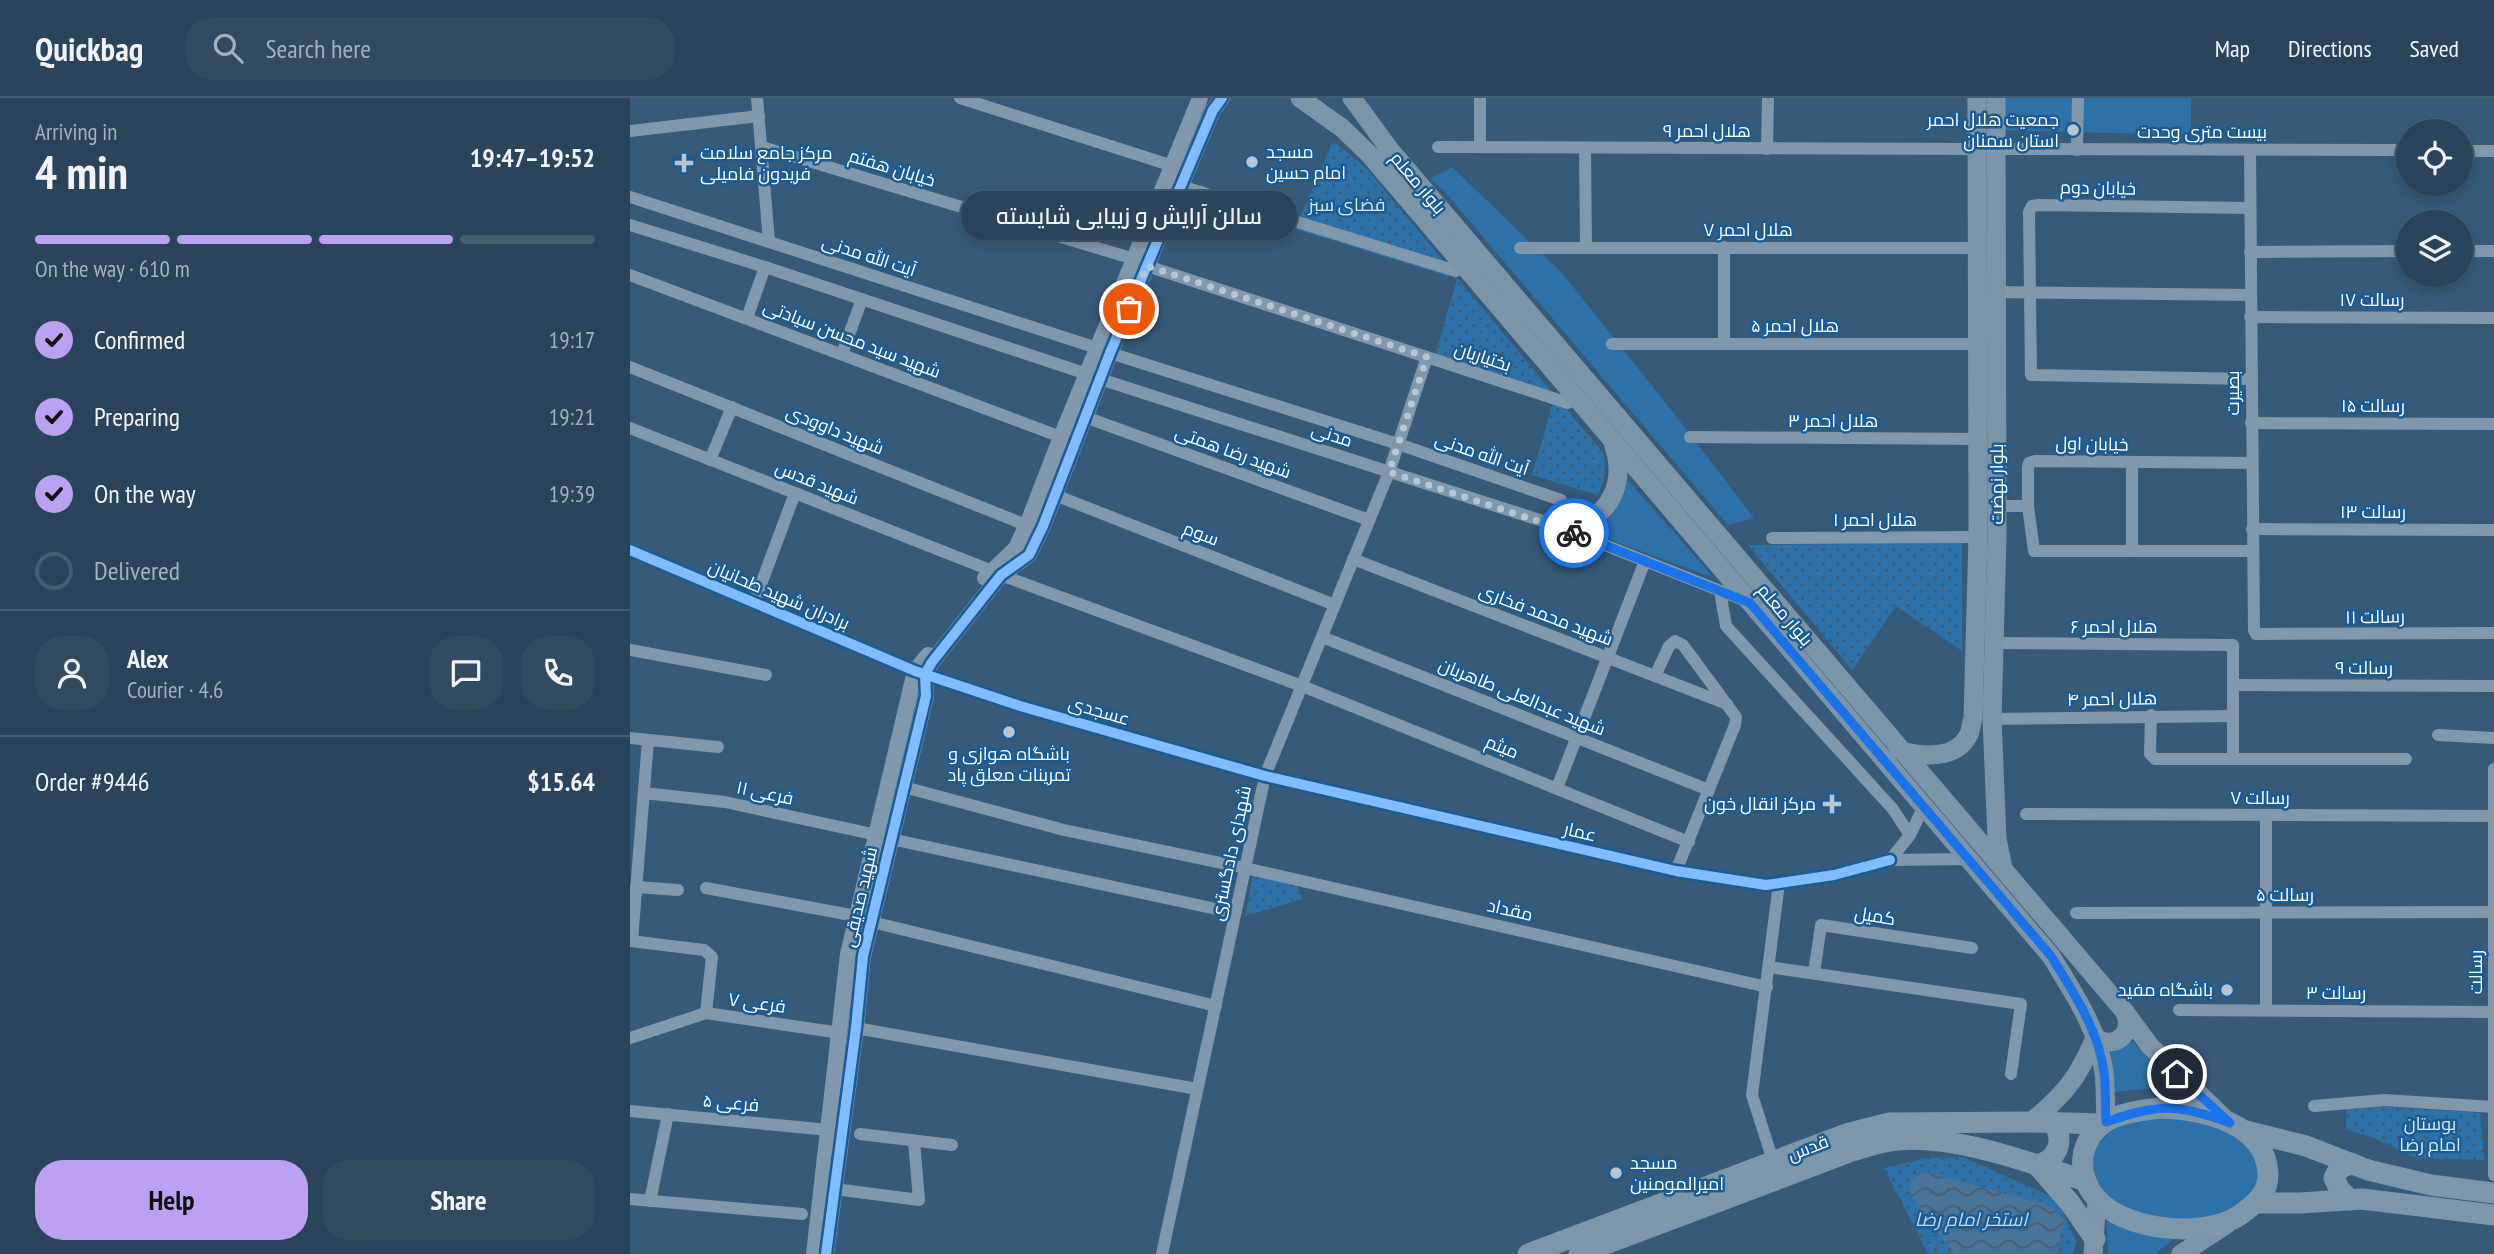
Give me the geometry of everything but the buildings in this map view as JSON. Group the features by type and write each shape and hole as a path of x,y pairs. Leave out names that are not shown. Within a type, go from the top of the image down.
{"main road":[{"name":"بلوار معلم","path":"1352,98 1390,150 2125,1012 2150,1046 2237,1127"},
{"name":"بلوار نهضت","path":"1977,98 1986,149 1996,292 1997,506 1992,719 1997,839 2003,869"},
{"name":"بلوار نهضت","path":"1968,737 1973,718 1978,537 1976,247 1986,149 1996,98"},
{"name":"بلوار معلم","path":"1309,101 1370,155 2051,956 2080,1003 2095,1038 2104,1072 2104,1123"},
{"path":"1552,524 1583,521 1593,517 1609,502 1618,483 1619,462 1613,442"},
{"path":"1899,750 1917,756 1936,756 1954,749 1968,737 1975,746 1993,746"},
{"path":"2031,1122 2061,1097 2082,1068 2095,1038 2102,1042 2118,1041 2128,1028 2125,1012"},
{"path":"2233,1219 2188,1229 2159,1227 2130,1219 2097,1199 2086,1181 2081,1160 2085,1146 2104,1123 2139,1110 2160,1108 2198,1111 2237,1127 2306,1146 2353,1164 2431,1185 2466,1190 2494,1181"},
{"path":"2053,1122 2059,1131 2058,1148 2048,1161 2037,1165 2070,1203 2094,1246"},
{"name":"قدس","path":"1528,1254 1846,1134 1889,1123 2104,1123"},
{"path":"2181,1254 2257,1203 2264,1191 2268,1176 2261,1148 2237,1127"},
{"name":"قدس","path":"1579,1254 1852,1151 1891,1141 1947,1141 2086,1181"},
{"path":"2350,1200 2340,1190 2334,1178 2337,1171 2353,1164"},
{"path":"2094,1246 2097,1199"},
{"path":"2257,1203 2350,1200 2414,1204 2494,1215"}],"street":[{"path":"757,98 769,242"},
{"path":"960,98 1173,166"},
{"path":"995,572 1016,548 1060,437 1094,376 1140,262 1200,98"},
{"path":"1140,262 1181,186 1213,110 1222,98"},
{"path":"1480,98 1480,147"},
{"path":"1767,149 1768,98"},
{"path":"2077,149 2078,98"},
{"path":"630,131 759,116"},
{"name":"خیابان هفتم","path":"762,146 1140,262"},
{"name":"هلال احمر ۹","path":"1438,147 1986,149"},
{"path":"1585,148 1586,247"},
{"name":"بیست متری وحدت","path":"1986,149 2396,150"},
{"name":"بصیرت","path":"2250,150 2252,551 2256,634"},
{"path":"2473,150 2494,151"},
{"path":"1181,186 1456,271"},
{"name":"آیت الله مدنی","path":"630,197 1398,444 1561,500"},
{"name":"خیابان دوم","path":"2250,208 2032,206 2029,212 2031,375 2251,379"},
{"path":"630,225 1094,376"},
{"path":"1724,247 1724,344"},
{"name":"هلال احمر ۷","path":"1520,248 1976,247"},
{"path":"2250,253 2396,251"},
{"path":"2473,251 2494,251"},
{"name":"بختیاریان","path":"1140,262 1568,403"},
{"path":"747,318 765,267"},
{"name":"شهید سید محسن سیادتی","path":"630,275 1060,437"},
{"path":"1996,292 2250,295"},
{"path":"842,354 862,299"},
{"name":"رسالت ۱۷","path":"2250,317 2494,318"},
{"name":"هلال احمر ۵","path":"1612,344 1977,344"},
{"name":"شهدای دادگستری","path":"1162,1254 1265,776 1389,472 1427,357"},
{"name":"شهید داوودی","path":"630,368 1026,526"},
{"path":"995,572 1029,555 1085,417 1094,376"},
{"name":"مدنی","path":"1094,376 1552,524 1750,603"},
{"path":"710,460 732,407"},
{"name":"شهید رضا همتی","path":"1085,417 1369,520"},
{"name":"رسالت ۱۵","path":"2251,423 2494,424"},
{"name":"شهید قدس","path":"630,428 995,572 1302,686"},
{"name":"هلال احمر ۳","path":"1690,438 1977,439"},
{"name":"خیابان اول","path":"2251,463 2035,461 2029,463 2028,506 2034,551 2252,551"},
{"path":"2132,463 2132,551"},
{"name":"برادران شهید طحانیان","path":"754,603 795,493"},
{"name":"سوم","path":"1055,495 1335,605"},
{"path":"1997,506 2028,506"},
{"name":"رسالت ۱۳","path":"2252,529 2494,530"},
{"name":"هلال احمر ۱","path":"1772,538 1978,537"},
{"name":"برادران شهید طحانیان","path":"630,550 920,672"},
{"name":"شهید محمد فخاری","path":"1353,559 1727,704"},
{"path":"1557,788 1645,561"},
{"name":"شهید صدیقی","path":"814,1254 829,1130 863,956 864,919 920,672 995,572"},
{"path":"1720,591 1726,626 1892,808 1910,835"},
{"name":"رسالت ۱۱","path":"2256,634 2494,633"},
{"name":"شهید عبدالعلی طاهریان","path":"1322,637 1709,790"},
{"path":"1655,676 1669,646 1675,641 1683,645 1734,712 1735,725 1676,872"},
{"name":"هلال احمر ۶","path":"1994,643 2233,645 2234,685"},
{"path":"630,650 766,676"},
{"name":"شهید صدیقی","path":"884,837 904,788 926,696 920,672"},
{"name":"عسجدی","path":"920,672 1020,706 1265,776"},
{"path":"2233,759 2234,685"},
{"name":"رسالت ۹","path":"2234,685 2494,686"},
{"name":"میثم","path":"1302,686 1689,842"},
{"path":"2151,715 2150,754 2155,759 2406,759"},
{"name":"هلال احمر ۴","path":"1992,719 2233,716"},
{"path":"2438,735 2494,738"},
{"path":"630,738 719,747"},
{"path":"648,740 644,793 635,839 636,887 631,941 704,950 709,953 712,957 706,1013"},
{"name":"رسالت","path":"2494,769 2494,1181"},
{"name":"عمار","path":"1265,776 1676,872 1766,885 1834,875 1890,860 1970,859"},
{"name":"مقداد","path":"904,788 1064,830 1245,867 1767,987"},
{"name":"فرعی ۱۱","path":"644,793 725,802 1236,913"},
{"path":"1890,860 1910,835 1924,806"},
{"name":"رسالت ۷","path":"2026,814 2494,816"},
{"path":"2266,815 2266,1010"},
{"path":"1773,1161 1752,1096 1779,883"},
{"path":"636,887 678,890"},
{"path":"706,888 864,919 1216,1006"},
{"name":"رسالت ۵","path":"2076,913 2494,912"},
{"name":"کمیل","path":"1814,974 1821,925 1972,948"},
{"path":"1769,967 2021,1004 2011,1074"},
{"name":"رسالت ۳","path":"2179,1010 2494,1012"},
{"name":"فرعی ۷","path":"630,1038 706,1013 848,1030 1197,1089"},
{"name":"شهید صدیقی","path":"826,1254 835,1189 848,1030"},
{"path":"2314,1105 2384,1100 2494,1107"},
{"name":"فرعی ۵","path":"630,1111 829,1130"},
{"path":"650,1200 668,1114"},
{"path":"860,1135 952,1145"},
{"path":"835,1189 919,1200 914,1141"},
{"path":"630,1199 802,1214"}],"green space":[{"path":"1996,98 2191,98 2191,135 1996,130"},
{"name":"فضای سبز","path":"1333,141 1366,168 1603,453 1605,474 1598,495 1532,475 1554,399 1433,364 1457,279 1295,229"},
{"path":"1452,167 1562,273 1754,518 1728,525 1444,191 1430,179"},
{"path":"1627,479 1714,578 1589,532 1620,498"},
{"path":"1962,543 1962,651 1896,606 1852,670 1748,545"},
{"path":"1253,875 1297,886 1302,899 1245,916"},
{"path":"2133,1042 2175,1086 2114,1092 2110,1051"},
{"name":"بوستان امام رضا","path":"2347,1104 2480,1113 2484,1160 2416,1158 2372,1137 2346,1130"},
{"path":"2158,1113 2219,1127 2246,1143 2255,1154 2259,1179 2256,1189 2246,1201 2235,1209 2210,1217 2183,1221 2144,1215 2102,1194 2094,1181 2091,1153 2120,1126"},
{"name":"استخر امام رضا","path":"1963,1157 2057,1199 2076,1241 2073,1254 1928,1254 1884,1168 1927,1158"},
{"path":"2106,1218 2176,1237 2155,1254 2108,1254"}],"water":[{"name":"استخر امام رضا","path":"1926,1172 2050,1206 2059,1213 2064,1222 2056,1254 1955,1254 1910,1194 1911,1182 1920,1173"}],"cycle path":[{"path":"826,1254 863,956 926,696 925,674 1001,575 1029,555 1043,526 1110,353 1213,110 1222,98"},
{"path":"630,550 915,671 1020,706 1265,776 1676,871 1766,885 1834,875 1890,860"}],"way so far":[{"path":"1129,309 1147,266 1427,357 1389,472 1574,533"}],"place":[{"name":"جمعیت هلال احمر استان سمنان","path":"2073,130"},
{"name":"مسجد امام حسین","path":"1252,162"},
{"name":"مرکز جامع سلامت فریدون فامیلی","path":"684,163"},
{"name":"سالن آرایش و زیبایی شایسته","path":"1129,309"},
{"name":"باشگاه هوازی و تمرینات معلق پاد","path":"1009,732"},
{"name":"مرکز انقال خون","path":"1832,804"},
{"name":"باشگاه مفید","path":"2227,990"},
{"name":"مسجد امیرالمومنین","path":"1616,1173"}],"route":[{"path":"1574,533 1750,603 2051,956 2080,1003 2095,1038 2104,1072 2106,1122 2139,1110 2179,1108 2198,1111 2230,1123 2177,1074"}]}
